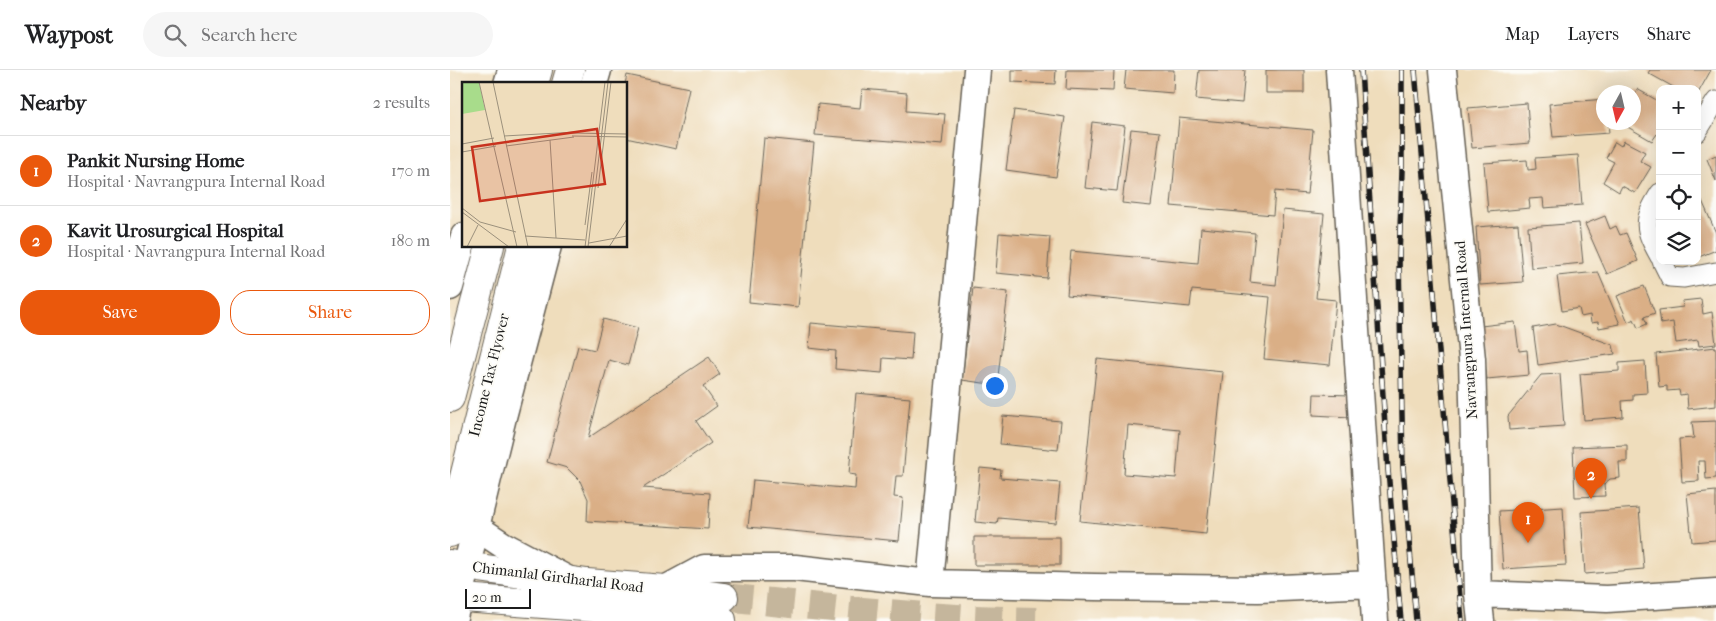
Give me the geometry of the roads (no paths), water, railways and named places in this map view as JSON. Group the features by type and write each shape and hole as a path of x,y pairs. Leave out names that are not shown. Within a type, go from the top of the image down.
{"main road":[{"name":"Income Tax Flyover","path":"450,398 489,248"},
{"name":"Income Tax Flyover","path":"450,533 521,248"},
{"name":"Chimanlal Girdharlal Road","path":"458,565 661,618 723,608"},
{"name":"Chimanlal Girdharlal Road","path":"454,606 565,593 665,589 723,608"},
{"path":"509,621 565,593"}],"street":[{"path":"930,583 977,70"},
{"path":"1339,70 1375,621"},
{"name":"Navrangpura Internal Road","path":"1443,70 1472,359 1480,621"},
{"path":"1698,130 1716,101"},
{"path":"1656,201 1647,218 1648,233 1656,249"},
{"path":"450,287 462,243"},
{"path":"454,606 458,565 476,527 547,248"},
{"path":"1664,265 1670,276 1684,278 1716,272"},
{"path":"476,527 503,545 565,593"},
{"path":"665,589 704,568 795,568 930,583 1249,589 1373,584"},
{"path":"1478,594 1607,599 1716,592"}],"tunnel":[{"path":"724,597 841,609 1036,621"}],"railway":[{"path":"1361,70 1388,470 1401,621"},
{"path":"1402,70 1402,171 1399,259 1403,467 1416,621"},
{"path":"1415,70 1462,621"}],"place":[{"name":"Kavit Urosurgical Hospital","path":"1591,499"},
{"name":"Pankit Nursing Home","path":"1528,543"}]}
